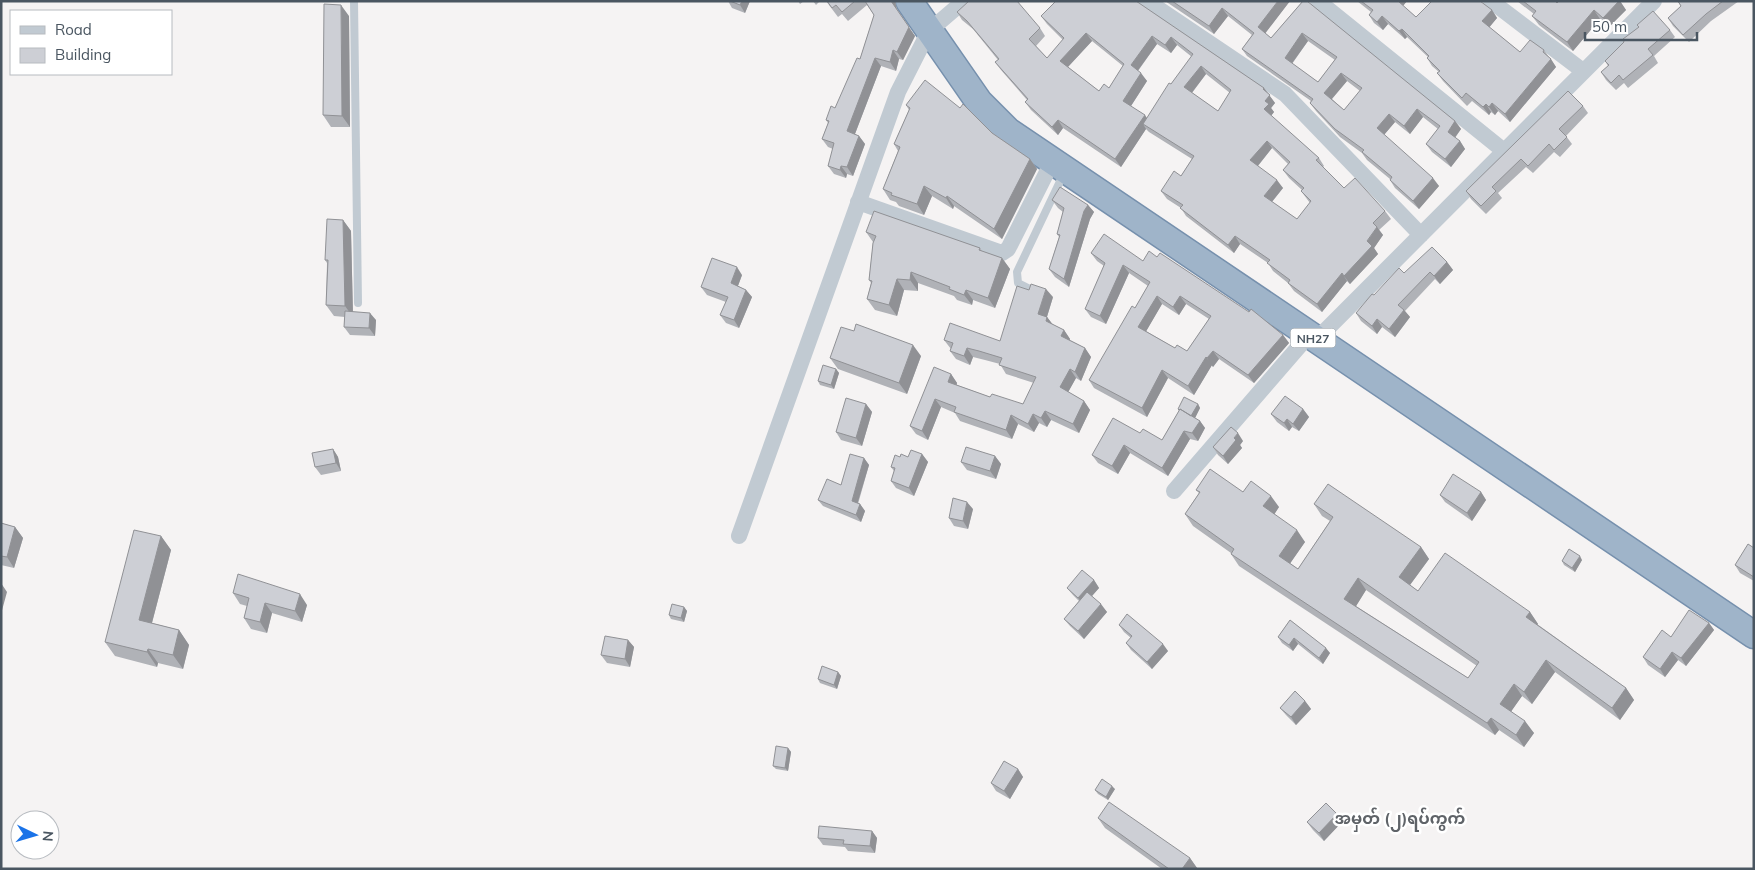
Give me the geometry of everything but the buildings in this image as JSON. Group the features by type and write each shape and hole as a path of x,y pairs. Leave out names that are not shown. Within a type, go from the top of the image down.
{"highway":[{"name":"NH27","path":"910,1 979,102 1008,131 1754,636"}],"street":[{"path":"739,536 898,92 930,31 964,1"},
{"path":"1147,1 1285,94 1421,235"},
{"path":"1318,1 1504,151"},
{"path":"1491,1 1583,71"},
{"path":"1174,491 1312,337 1421,235 1583,71 1647,3"},
{"path":"858,202 1002,253 1008,249 1059,166"}],"lane":[{"path":"354,1 358,303"},
{"path":"1032,290 1018,283 1017,272 1059,166"}],"district":[{"name":"အမှတ် (၂)ရပ်ကွက်","path":"1400,818"}]}
